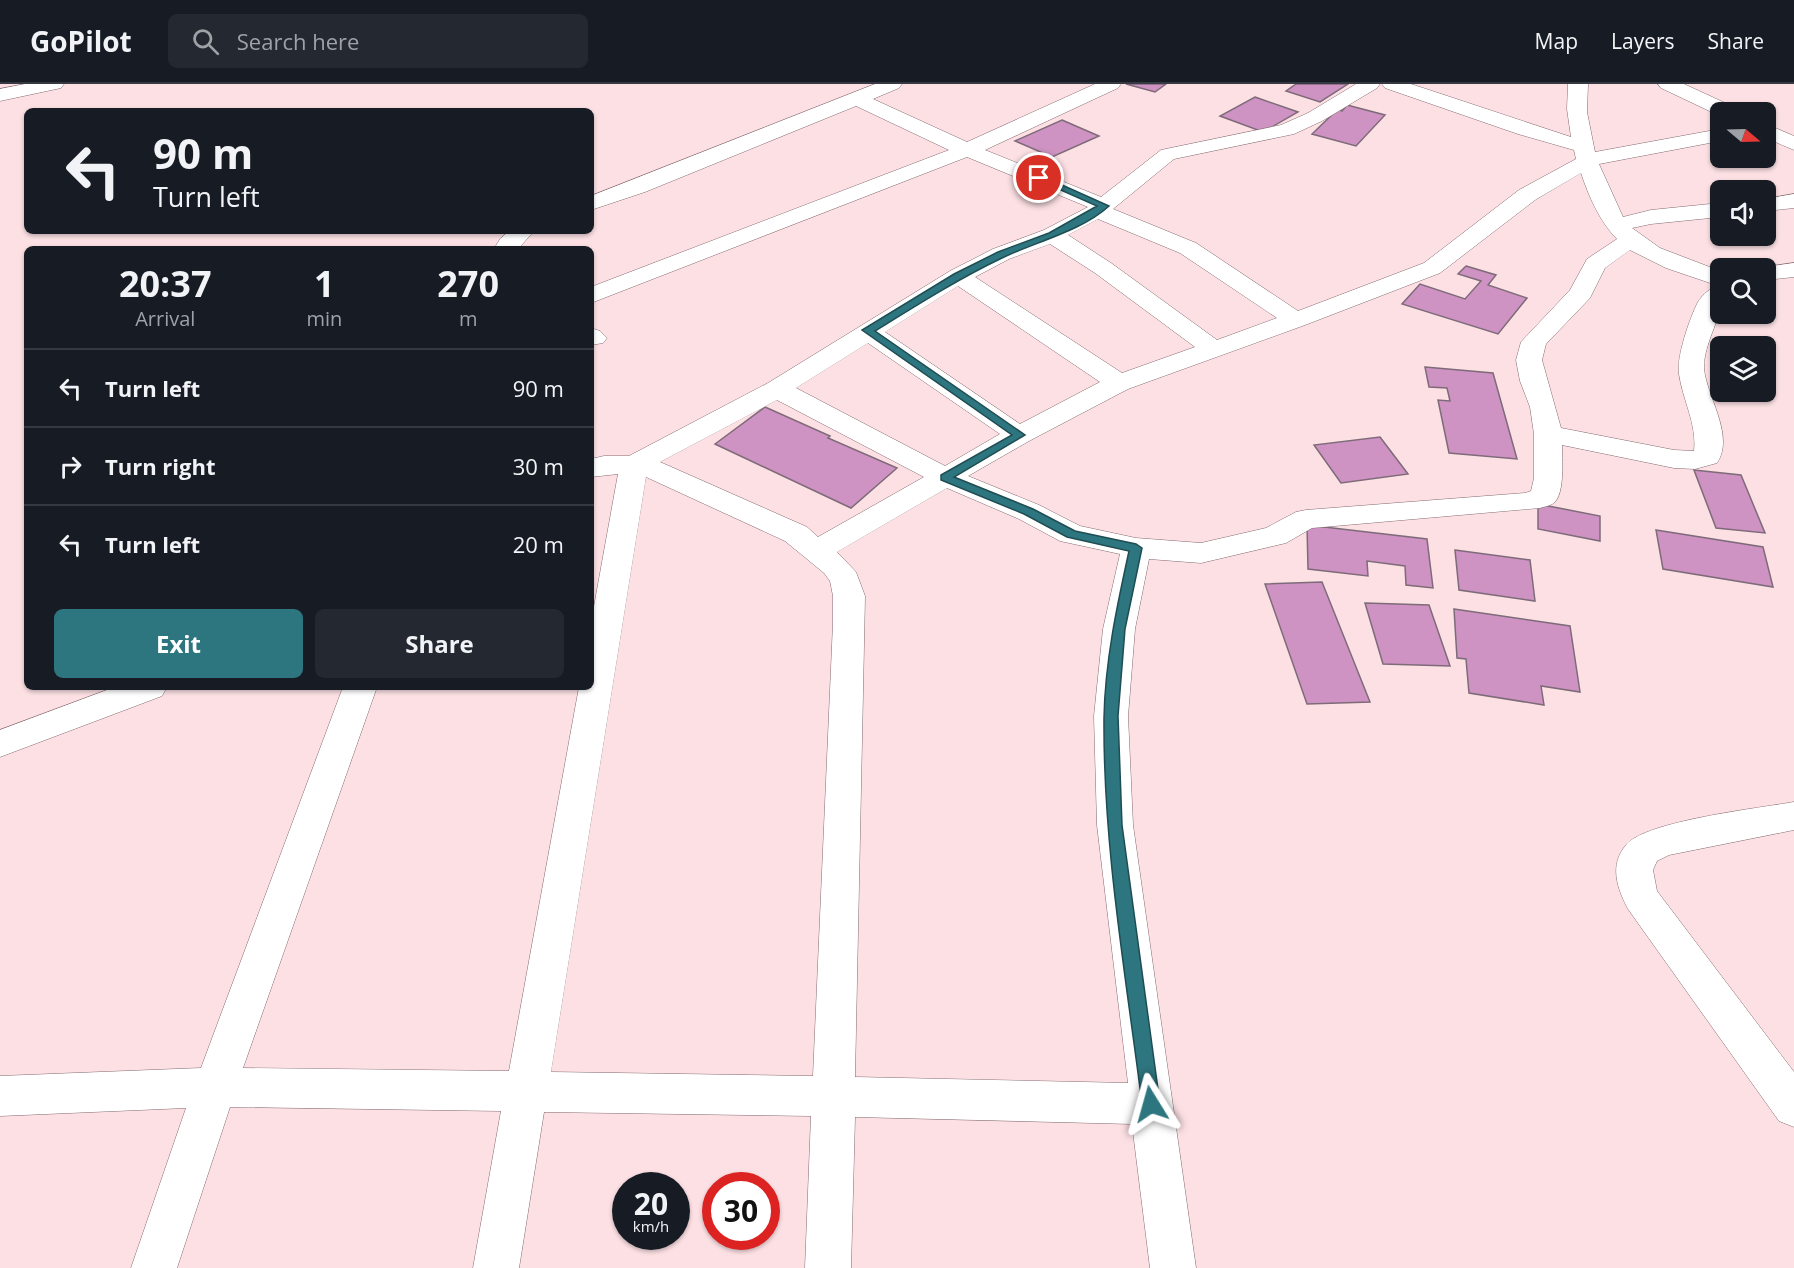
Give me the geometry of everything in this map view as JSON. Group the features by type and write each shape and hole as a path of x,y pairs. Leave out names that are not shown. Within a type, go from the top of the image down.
{"street":[{"path":"0,94 54,84"},
{"path":"594,202 892,84"},
{"path":"594,295 967,150 1111,84"},
{"path":"634,465 777,389 867,330 958,276 1001,254 1053,235 1101,208 1168,154 1287,130 1315,117 1370,84"},
{"path":"1392,84 1525,130 1586,154 1591,159 1710,137"},
{"path":"1578,84 1577,112 1586,154 1605,207 1623,233 1646,250 1710,275"},
{"path":"1668,84 1710,102"},
{"path":"1701,98 1725,87"},
{"path":"855,98 1188,248 1296,320"},
{"path":"1776,135 1794,144"},
{"path":"818,550 1020,435 1119,382 1296,320 1432,268 1527,195 1586,154"},
{"path":"1776,204 1794,201"},
{"path":"777,389 945,477 1029,512 1071,534 1136,548 1200,553 1275,536 1306,519 1530,502 1544,496 1548,478 1548,434 1530,360 1534,342 1581,293 1595,264 1623,233 1641,220 1710,211"},
{"path":"507,246 519,234"},
{"path":"1053,235 1103,268 1213,348"},
{"path":"1776,272 1794,270"},
{"path":"958,276 1119,382"},
{"path":"1548,434 1674,459 1695,460 1707,457 1709,437 1691,372 1695,347 1710,303"},
{"path":"867,330 1020,435"},
{"path":"496,1268 634,465"},
{"path":"594,467 634,465 667,475 796,534 818,550 845,579 849,596 828,1268"},
{"path":"1136,548 1119,629 1111,716 1115,825 1173,1268"},
{"path":"0,744 142,690"},
{"path":"154,1268 215,1087 359,690"},
{"path":"1794,816 1664,841 1646,847 1635,860 1634,878 1641,898 1794,1107"},
{"path":"0,1096 215,1087 832,1096 1151,1104"}],"building":[{"path":"1126,84 1166,84 1155,92"},
{"path":"1296,84 1348,84 1320,102 1286,91"},
{"path":"1255,97 1298,112 1263,132 1220,116"},
{"path":"1347,105 1385,115 1356,146 1312,134 1338,109 1342,111"},
{"path":"1062,120 1099,136 1052,157 1015,141"},
{"path":"1466,266 1496,275 1488,285 1527,298 1498,334 1402,304 1420,284 1465,299 1481,281 1458,274"},
{"path":"1425,367 1493,373 1517,459 1449,453 1438,400 1450,401 1447,388 1429,387"},
{"path":"765,407 897,468 851,508 715,444"},
{"path":"1380,437 1408,474 1341,483 1314,445"},
{"path":"1694,470 1741,475 1765,533 1716,528"},
{"path":"1538,504 1600,516 1600,541 1538,529"},
{"path":"1307,525 1427,539 1433,588 1406,585 1405,566 1367,561 1368,576 1308,569"},
{"path":"1656,530 1763,547 1773,587 1663,569"},
{"path":"1455,550 1530,560 1535,601 1459,590"},
{"path":"1322,582 1370,702 1307,704 1265,584"},
{"path":"1365,603 1429,605 1450,666 1383,664"},
{"path":"1454,609 1570,626 1580,692 1541,686 1544,705 1469,693 1466,659 1457,658"}],"route":[{"path":"1039,178 1104,206 1053,235 1001,254 958,276 867,330 1020,435 945,477 1029,512 1071,534 1136,548 1119,629 1111,716 1115,825 1151,1104"}]}
